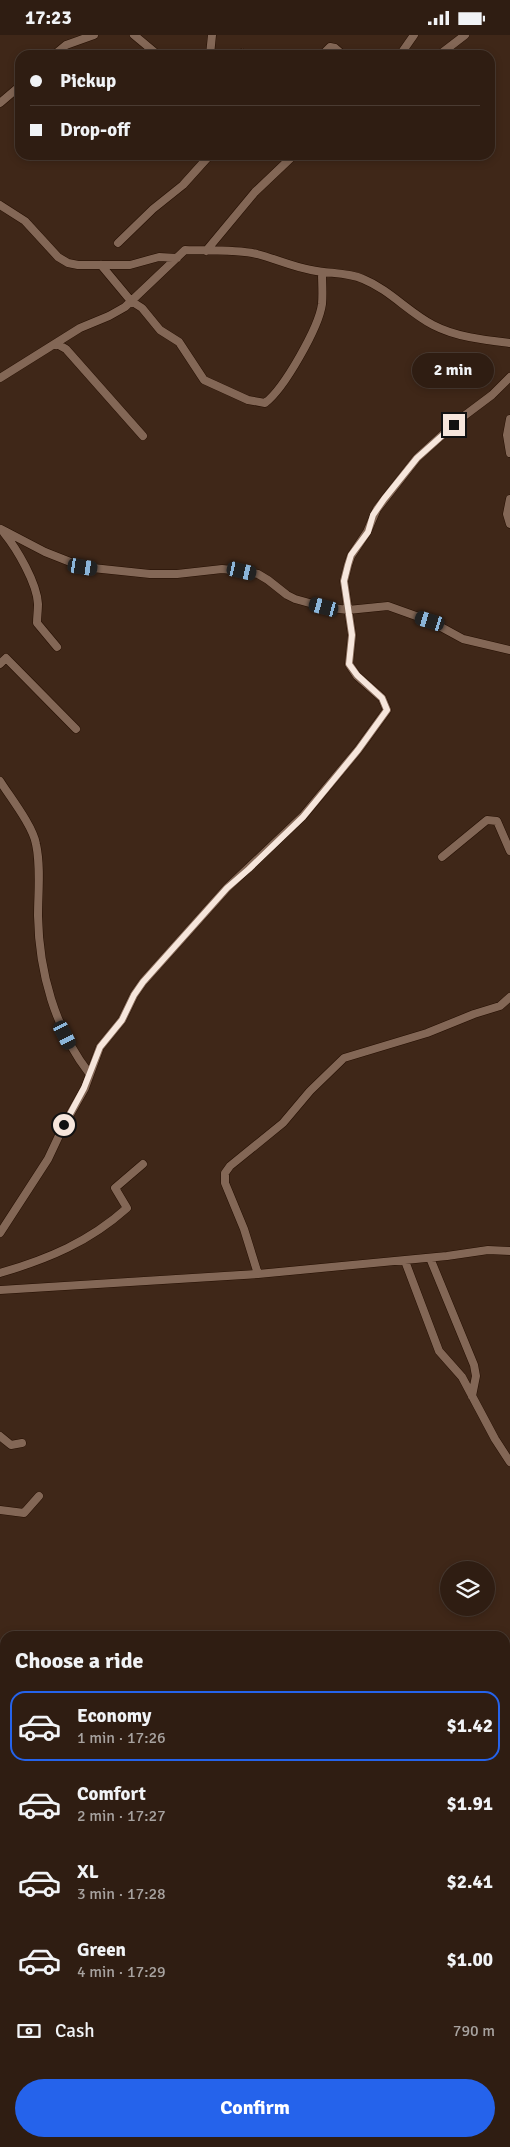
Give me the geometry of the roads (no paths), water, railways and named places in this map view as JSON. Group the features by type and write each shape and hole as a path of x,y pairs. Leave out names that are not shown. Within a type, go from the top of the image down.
{"street":[{"path":"60,50 66,45 94,35"},
{"path":"134,35 152,50"},
{"path":"210,50 212,35"},
{"path":"404,50 414,35"},
{"path":"446,50 465,35"},
{"path":"327,50 330,47 338,50"},
{"path":"0,103 15,91"},
{"path":"118,243 153,209 183,185 206,160"},
{"path":"206,251 255,192 289,160"},
{"path":"0,205 26,221 58,257 68,263 78,265 130,265 159,257 177,258"},
{"path":"0,378 80,328 109,316 131,301 185,250 226,250 257,254 295,267 322,273 342,273 364,279 386,291 431,324 447,332 510,344"},
{"path":"101,265 131,301 142,309 160,330 179,342 204,380 248,400 265,403 272,398 287,376 318,322 322,303 322,273"},
{"path":"48,347 57,344 66,349 143,436"},
{"path":"0,1233 48,1159 84,1088 100,1047 122,1020 134,995 143,982 227,888 303,817 358,750 387,710 382,698 357,675 349,664 352,648 344,581 351,555 368,532 377,509 417,458 460,419 492,395 510,377"},
{"path":"510,419 507,435 510,453"},
{"path":"510,499 507,514 510,524"},
{"path":"1,528 45,553 83,567 150,574 177,574 222,569 258,574 286,595 295,599 324,607 348,610 388,606 430,621 463,639 510,650"},
{"path":"1,528 16,548 36,594 38,605 37,623 57,647"},
{"path":"0,664 6,658 76,729"},
{"path":"0,781 28,825 36,843 40,951 46,981 65,1035 74,1054 89,1073"},
{"path":"442,857 487,820 497,821 510,851"},
{"path":"258,1274 244,1229 225,1183 226,1173 230,1166 283,1123 310,1091 344,1058 427,1033 474,1014 500,1006 510,997"},
{"path":"0,1273 58,1254 113,1220 127,1208 115,1189 143,1164"},
{"path":"0,1290 258,1274 351,1264 405,1261 488,1250 510,1251"},
{"path":"430,1258 474,1365 476,1376 472,1396"},
{"path":"405,1261 439,1351 462,1377 495,1439 510,1462"},
{"path":"0,1436 11,1445 22,1443"},
{"path":"0,1510 24,1513 39,1495"}]}
